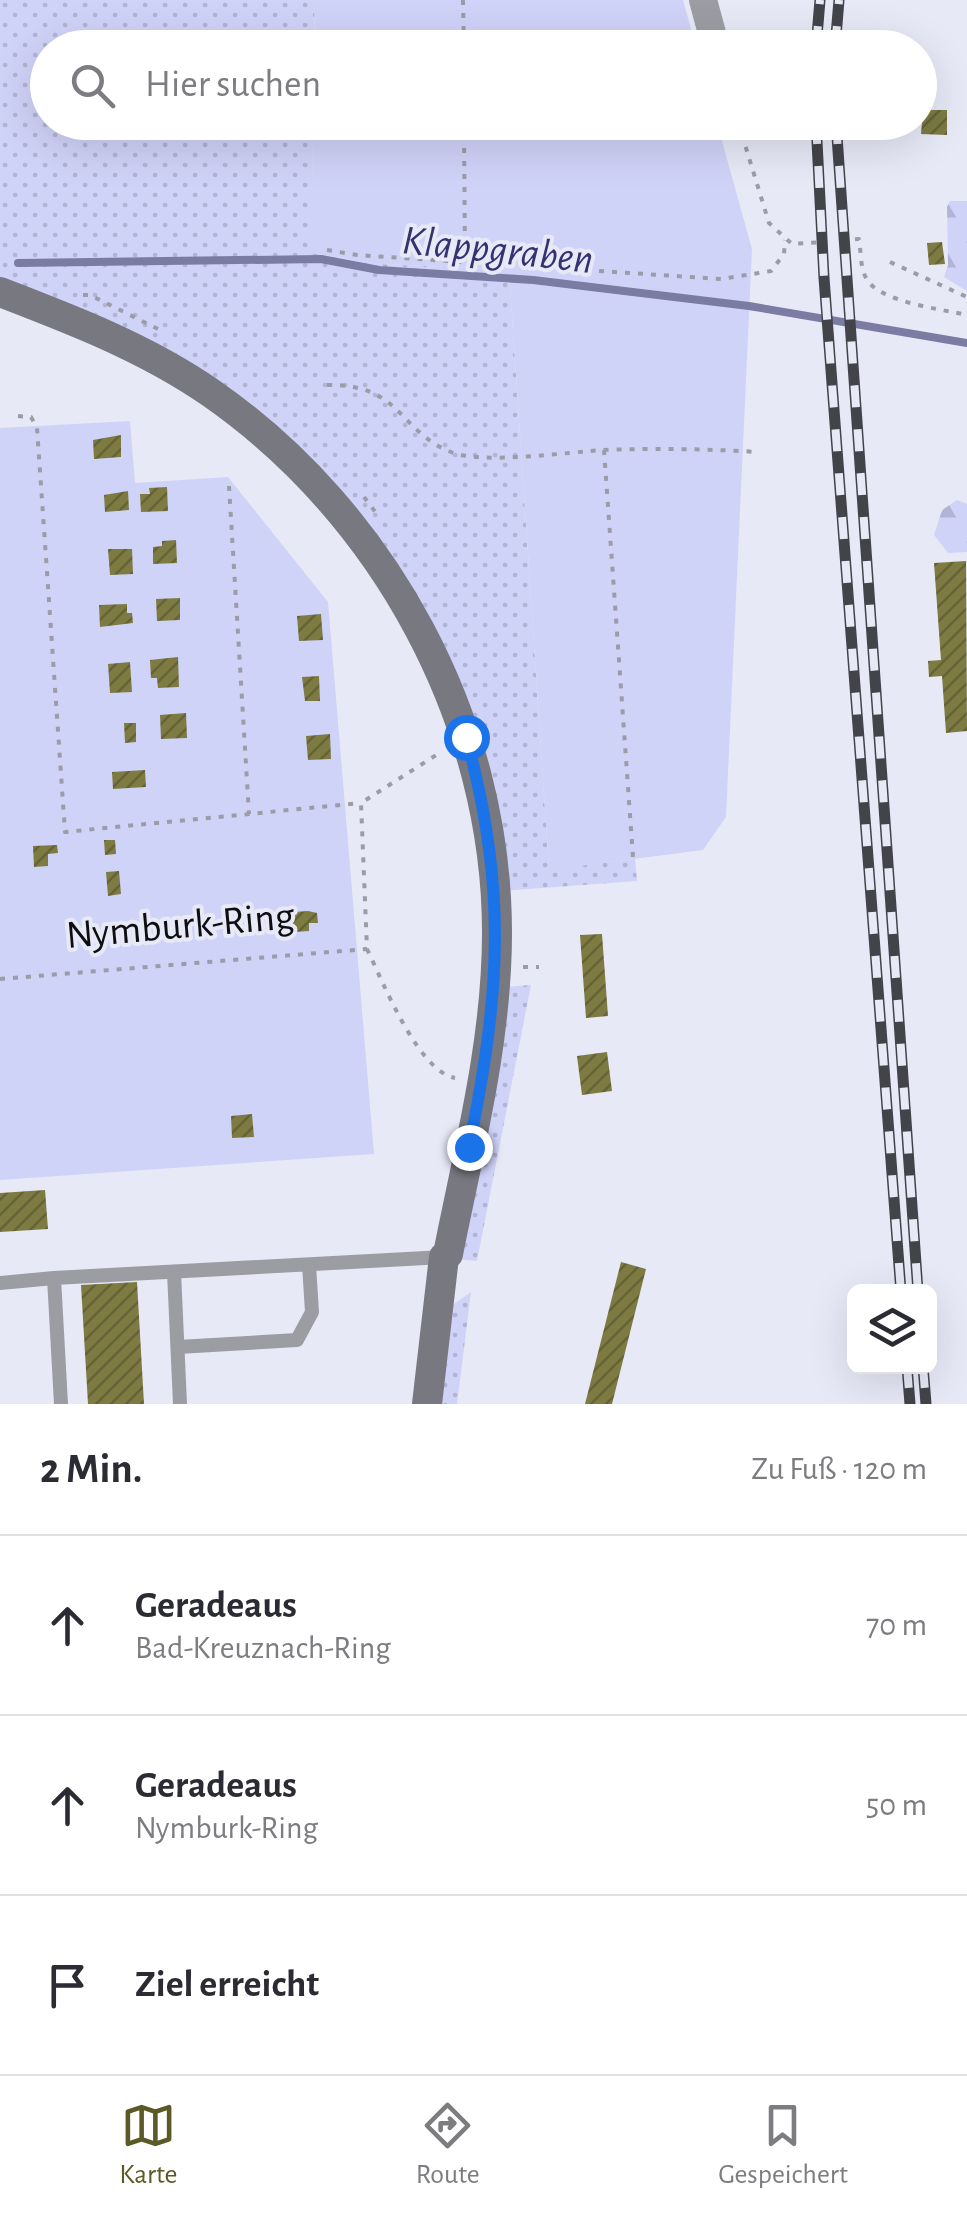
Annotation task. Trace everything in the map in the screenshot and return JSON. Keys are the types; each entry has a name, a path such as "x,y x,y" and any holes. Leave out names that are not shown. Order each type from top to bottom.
{"main road":[{"path":"0,292 132,346 210,392 267,438 339,509 383,566 424,638 466,737 492,856 496,976 482,1082 448,1254 444,1257 427,1404"}],"street":[{"path":"703,0 711,30"}],"lane":[{"path":"0,1282 444,1257"},
{"path":"178,1347 297,1340 312,1312 309,1264"},
{"path":"174,1272 180,1404"},
{"path":"54,1278 61,1404"}],"path":[{"path":"463,0 464,30"},
{"path":"464,140 466,261"},
{"path":"743,140 769,224 792,244 822,242"},
{"path":"842,240 859,239 864,276 874,289 967,315"},
{"path":"328,250 357,256 721,279 771,270 784,254 785,240"},
{"path":"890,262 967,297"},
{"path":"73,294 90,295 166,334"},
{"path":"327,385 355,385 378,395 452,452 487,456 682,448 758,452"},
{"path":"18,416 32,416 38,428 65,832 361,802 466,737"},
{"path":"604,450 633,857"},
{"path":"228,486 249,814"},
{"path":"358,491 379,516"},
{"path":"361,802 367,950 424,1054 443,1076 482,1082"},
{"name":"Nymburk-Ring","path":"0,979 367,950"}],"green space":[{"path":"0,0 315,0 314,30 30,30 30,140 313,140 312,253 380,264 509,270 549,869 635,859 637,881 502,891 426,632 265,429 0,284"},
{"path":"315,0 683,0 691,30 314,30"},
{"path":"313,140 722,140 752,249 726,817 703,850 549,870 509,270 380,264 311,253"},
{"path":"950,201 967,201 967,291 944,277 948,265"},
{"path":"130,421 135,483 228,477 328,602 374,1154 0,1180 0,428"},
{"path":"957,500 967,504 967,552 948,553 934,535 942,510"},
{"path":"531,985 477,1261 455,1259 503,987"},
{"path":"471,1292 457,1404 435,1404 447,1309"}],"building":[{"path":"937,110 947,110 947,135 937,135"},
{"path":"942,242 945,264 929,265 927,243"},
{"path":"121,435 121,457 94,459 93,440"},
{"path":"167,487 168,511 141,512 140,494 150,494 149,488"},
{"path":"128,491 129,510 105,512 104,495"},
{"path":"176,540 177,563 153,564 153,547 162,546 162,541"},
{"path":"108,549 132,549 133,574 110,575"},
{"path":"966,561 967,731 946,733 942,676 929,677 928,661 941,660 934,563"},
{"path":"180,598 180,620 157,621 156,599"},
{"path":"127,604 133,623 100,627 99,605"},
{"path":"321,614 323,640 299,641 297,616"},
{"path":"178,657 179,687 158,688 157,678 151,678 150,660"},
{"path":"130,662 132,692 110,693 108,664"},
{"path":"319,676 320,701 305,701 302,677"},
{"path":"186,713 187,738 161,739 160,715"},
{"path":"124,723 136,723 136,742 125,743"},
{"path":"330,734 331,759 308,760 306,736"},
{"path":"145,770 146,787 113,789 112,772"},
{"path":"104,840 115,840 116,854 105,855"},
{"path":"57,845 58,853 48,854 48,866 34,867 33,846"},
{"path":"119,871 121,894 108,896 106,872"},
{"path":"279,913 317,913 318,923 309,923 309,931 280,933"},
{"path":"602,934 608,1016 586,1018 580,935"},
{"path":"607,1052 612,1091 582,1095 577,1056"},
{"path":"252,1114 254,1137 232,1138 231,1116"},
{"path":"45,1190 48,1229 0,1232 0,1193"},
{"path":"621,1262 646,1269 612,1404 585,1404"},
{"path":"137,1282 144,1404 88,1404 81,1285"}],"waterway":[{"name":"Klappgraben","path":"18,263 321,259 379,270 533,280 749,306 967,343"}],"railway":[{"path":"818,30 820,0"},
{"path":"836,30 839,0"},
{"path":"817,140 900,1284"},
{"path":"837,140 917,1284"},
{"path":"908,1374 910,1404"},
{"path":"924,1374 926,1404"}],"route":[{"path":"466,737 486,816 497,934 492,1013 469,1147"}]}
